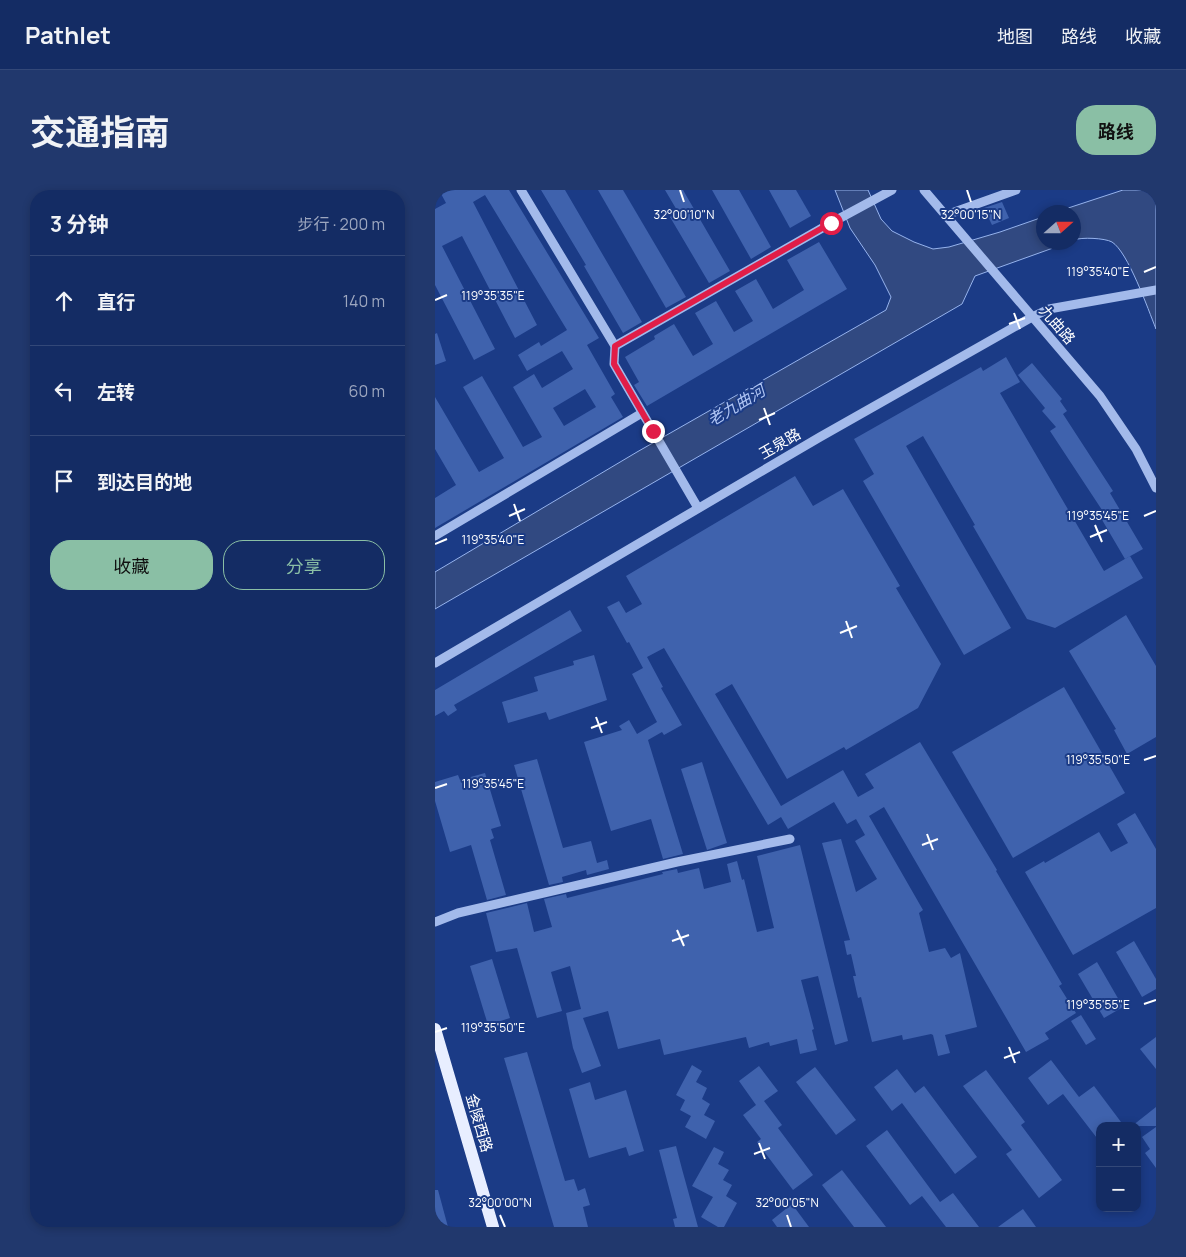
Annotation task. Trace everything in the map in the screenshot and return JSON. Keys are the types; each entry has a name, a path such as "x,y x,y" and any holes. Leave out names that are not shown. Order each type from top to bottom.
{"main road":[{"name":"金陵西路","path":"436,1037 493,1227"}],"street":[{"path":"521,190 615,346 614,364 698,508"},
{"path":"615,346 892,190"},
{"name":"九曲路","path":"924,190 1100,396 1136,449 1156,488"},
{"path":"946,215 1016,190"},
{"name":"玉泉路","path":"435,663 820,437 1032,317 1049,310 1156,290"},
{"path":"435,536 642,413"},
{"path":"435,922 458,913 677,862 790,839"}],"water":[{"name":"老九曲河","path":"835,190 868,190 881,219 892,231 933,249 949,247 1036,219 1036,250 1047,250 975,276 962,304 435,609 435,572 637,452 886,310 891,297 875,265 850,228"},
{"path":"1123,190 1156,190 1156,329 1131,269 1118,248 1112,242 1081,239 1081,205 1077,205"}],"building":[{"path":"439,190 509,190 599,338 587,345 615,394 611,397 623,417 435,528 435,498 456,485 435,449 435,397 479,472 504,458 463,387 482,376 523,447 542,437 513,387 534,374 542,388 573,369 562,351 527,371 518,355 539,342 541,346 567,330 485,195 473,202 537,325 515,338 462,236 442,246 495,349 474,360 435,285 435,209 446,203","holes":["585,389 596,407 564,426 553,408"]},
{"path":"541,190 565,190 642,322 623,333 584,266 586,265"},
{"path":"598,190 623,190 686,297 666,308"},
{"path":"665,190 683,190 730,271 709,283 670,217 678,212"},
{"path":"712,190 739,190 771,247 751,259"},
{"path":"769,190 796,190 811,216 790,228"},
{"path":"1002,202 1009,218 992,225 984,208"},
{"path":"819,242 847,289 647,406 634,385 639,382 625,357 655,339 654,336 674,324 693,356 713,344 695,313 716,301 734,332 753,321 735,291 756,279 773,309 804,290 787,260"},
{"path":"437,333 446,361 435,365 435,334"},
{"path":"1006,357 1020,382 1000,393 1104,571 1130,556 1143,578 1055,628 1027,619 923,436 906,446 1011,628 964,655 863,481 874,474 854,439 981,367 983,371"},
{"path":"1032,363 1062,399 1060,401 1067,411 1063,414 1113,491 1110,493 1143,549 1125,559 1098,513 1102,510 1050,431 1056,427 1042,411 1045,408 1018,375"},
{"path":"795,476 813,506 843,489 900,586 896,588 941,664 918,708 846,750 844,747 787,779 732,684 715,694 781,806 843,770 858,797 874,788 865,774 920,742 997,870 1062,984 1059,986 1076,1013 1045,1033 1049,1039 1026,1052 884,807 869,816 923,910 919,913 929,952 945,948 951,958 960,953 977,1027 945,1035 950,1053 938,1056 933,1035 931,1034 903,1040 902,1035 872,1042 861,997 858,998 851,954 847,955 844,941 850,940 822,843 841,839 856,892 877,879 855,841 865,835 856,819 847,824 834,802 788,829 781,817 768,825 664,648 647,657 663,687 661,688 682,725 664,735 662,732 648,740 683,854 663,859 651,819 611,831 584,742 622,730 619,726 629,720 637,734 657,722 632,674 643,668 607,607 619,601 626,613 642,604 626,576"},
{"path":"570,610 582,631 454,705 457,710 448,716 444,711 435,716 435,690"},
{"path":"1126,615 1156,666 1156,737 1127,754 1114,730 1116,729 1069,651"},
{"path":"594,655 607,700 549,720 546,712 508,723 502,702 538,691 534,677 574,665 573,661"},
{"path":"1064,687 1125,793 1013,858 952,752"},
{"path":"537,759 563,848 591,841 597,863 607,860 609,869 587,875 586,870 562,877 563,882 549,885 514,765"},
{"path":"702,762 727,843 707,850 681,769"},
{"path":"485,773 501,826 491,829 494,838 490,840 506,895 487,900 471,845 450,852 435,801 435,782 458,775 460,780"},
{"path":"1135,813 1156,849 1156,908 1073,955 1025,872 1044,861 1045,863 1099,832 1111,852 1128,843 1117,824"},
{"path":"800,845 848,1041 835,1045 818,976 801,980 814,1029 812,1030 817,1050 800,1054 797,1039 770,1046 769,1042 749,1048 746,1037 664,1055 660,1039 618,1049 608,1011 583,1018 601,1066 582,1073 573,1048 566,1013 581,1009 570,966 551,972 562,1011 537,1018 517,948 496,952 486,913 527,903 534,932 552,927 544,899 566,894 567,898 677,869 678,873 699,868 704,889 731,882 727,864 737,861 742,880 744,879 757,932 774,928 757,856"},
{"path":"1134,941 1156,979 1156,989 1142,997 1116,952"},
{"path":"492,959 510,1018 488,1025 470,966"},
{"path":"1097,962 1123,1007 1104,1018 1078,974"},
{"path":"1081,1015 1096,1039 1086,1045 1071,1021"},
{"path":"1156,1037 1156,1069 1140,1049"},
{"path":"527,1052 565,1181 574,1179 578,1191 585,1188 590,1205 583,1207 588,1227 554,1227 504,1058"},
{"path":"1051,1060 1079,1097 1094,1086 1121,1122 1096,1122 1096,1137 1063,1094 1048,1105 1028,1078"},
{"path":"692,1065 702,1071 696,1082 707,1088 702,1099 710,1104 704,1115 715,1121 706,1139 685,1127 691,1116 680,1110 685,1100 676,1095"},
{"path":"759,1066 778,1091 764,1101 782,1125 778,1128 813,1175 793,1190 757,1142 761,1139 743,1115 756,1105 739,1081"},
{"path":"815,1067 856,1120 836,1135 796,1082"},
{"path":"897,1069 915,1093 924,1086 977,1157 955,1174 902,1103 892,1111 874,1087"},
{"path":"986,1070 1025,1122 1021,1125 1062,1180 1039,1198 1006,1154 1012,1150 963,1086"},
{"path":"590,1082 595,1100 626,1090 644,1151 629,1156 626,1147 589,1158 569,1089"},
{"path":"1156,1107 1156,1126 1141,1126 1141,1122 1137,1122"},
{"path":"1156,1127 1156,1168 1145,1153 1150,1149 1142,1137"},
{"path":"887,1130 940,1202 953,1193 979,1227 946,1227 922,1196 910,1205 866,1146"},
{"path":"676,1146 698,1227 675,1227 673,1219 677,1218 659,1150"},
{"path":"714,1147 724,1152 718,1164 729,1170 723,1180 732,1185 726,1196 737,1203 724,1227 718,1227 701,1217 713,1197 692,1186"},
{"path":"842,1170 886,1227 854,1227 822,1185"},
{"path":"435,1190 438,1190 448,1227 435,1227"},
{"path":"792,1204 809,1227 777,1227 772,1220"},
{"path":"1023,1209 1036,1227 998,1227"}],"route":[{"path":"653,431 614,364 615,346 831,223"}]}
